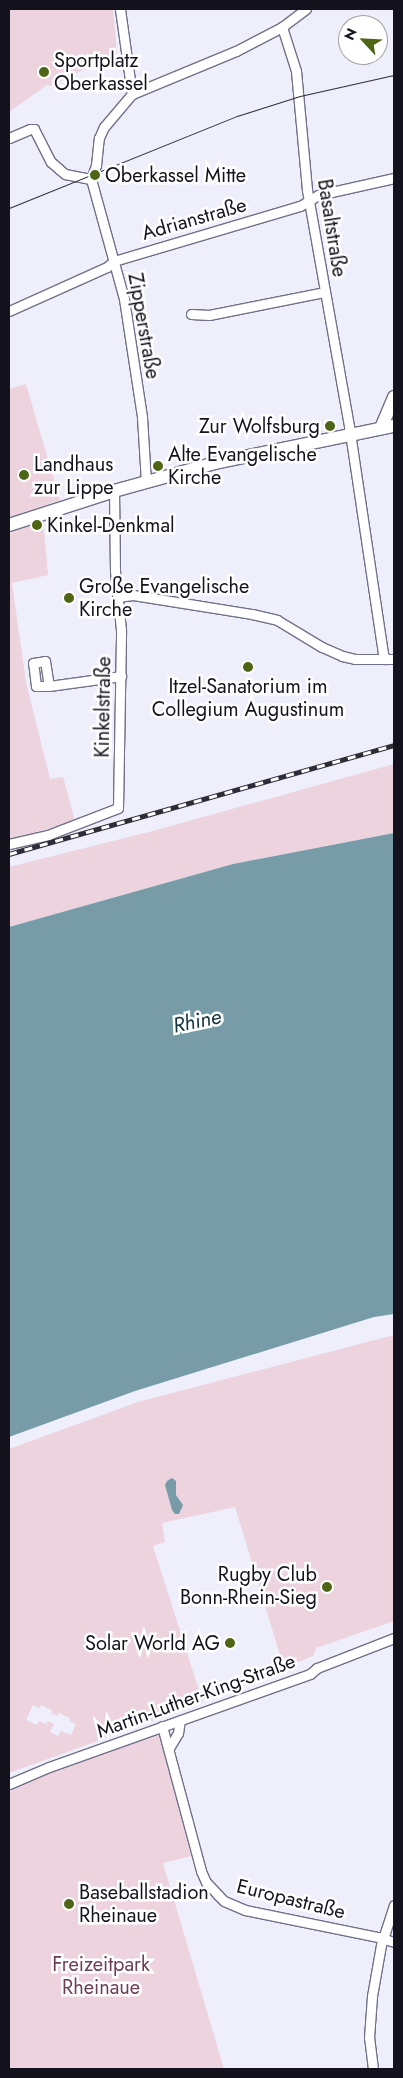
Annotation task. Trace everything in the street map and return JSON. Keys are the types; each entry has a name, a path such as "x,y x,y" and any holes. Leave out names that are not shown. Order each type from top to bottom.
{"main road":[{"path":"9,525 114,491 256,453 388,427 394,397"}],"street":[{"path":"120,9 132,94"},
{"path":"9,138 34,129 51,162 58,170 65,174 91,179 96,164 99,138 104,127 132,94 236,51 282,27 306,9"},
{"name":"Basaltstraße","path":"282,27 296,71 310,200 324,292 350,435 383,654 390,659"},
{"name":"Adrianstraße","path":"9,311 107,267 114,261 300,206 325,193 394,178"},
{"name":"Zipperstraße","path":"91,179 124,299 142,417 146,482"},
{"path":"191,314 209,316 324,292"},
{"name":"Kinkelstraße","path":"9,844 48,835 118,808 121,630 117,597 114,491"},
{"path":"117,597 133,596 252,614 277,620 322,647 342,656 354,659 390,659"},
{"path":"49,686 121,676"},
{"name":"Martin-Luther-King-Straße","path":"9,1784 162,1726 310,1674 316,1668 394,1638"},
{"path":"168,1748 178,1733 180,1720"},
{"name":"Europastraße","path":"162,1726 202,1871 206,1882 224,1901 245,1910 394,1942"},
{"path":"372,2069 369,2051 370,2018 381,1945 394,1905"}],"green space":[{"name":"Sportplatz Oberkassel","path":"9,9 113,9 117,53 51,86 47,85 9,112"},
{"path":"26,384 60,500 9,518 9,389"},
{"path":"43,520 48,575 12,583 26,682 50,779 63,777 75,821 9,840 9,531"},
{"path":"394,764 394,833 233,864 9,927 9,867 153,831"},
{"path":"394,1335 394,1621 316,1648 313,1656 284,1668 235,1507 162,1523 165,1542 153,1546 203,1703 9,1773 9,1449 138,1402","holes":["33,1705 40,1708 41,1705 52,1710 51,1713 57,1716 59,1713 70,1718 69,1721 76,1724 71,1735 61,1731 58,1736 50,1732 54,1724 48,1721 46,1724 39,1721 37,1725 26,1720"]},
{"name":"Freizeitpark Rheinaue","path":"159,1732 191,1856 163,1863 224,2069 9,2069 9,1785"}],"water":[{"name":"Rhine","path":"394,833 394,1314 374,1317 135,1391 9,1437 9,927 233,864"},
{"path":"172,1478 176,1481 176,1495 183,1505 179,1514 175,1514 172,1510 165,1485"}],"tram line":[{"path":"9,208 237,116 300,96 394,75"}],"railway":[{"path":"9,854 394,745"}],"place":[{"name":"Sportplatz Oberkassel","path":"44,72"},
{"name":"Oberkassel Mitte","path":"95,175"},
{"name":"Zur Wolfsburg","path":"330,426"},
{"name":"Alte Evangelische Kirche","path":"158,466"},
{"name":"Landhaus zur Lippe","path":"24,475"},
{"name":"Kinkel-Denkmal","path":"37,525"},
{"name":"Große Evangelische Kirche","path":"69,598"},
{"name":"Itzel-Sanatorium im Collegium Augustinum","path":"248,667"},
{"name":"Rugby Club Bonn-Rhein-Sieg","path":"327,1587"},
{"name":"Solar World AG","path":"230,1643"},
{"name":"Baseballstadion Rheinaue","path":"69,1904"}]}
